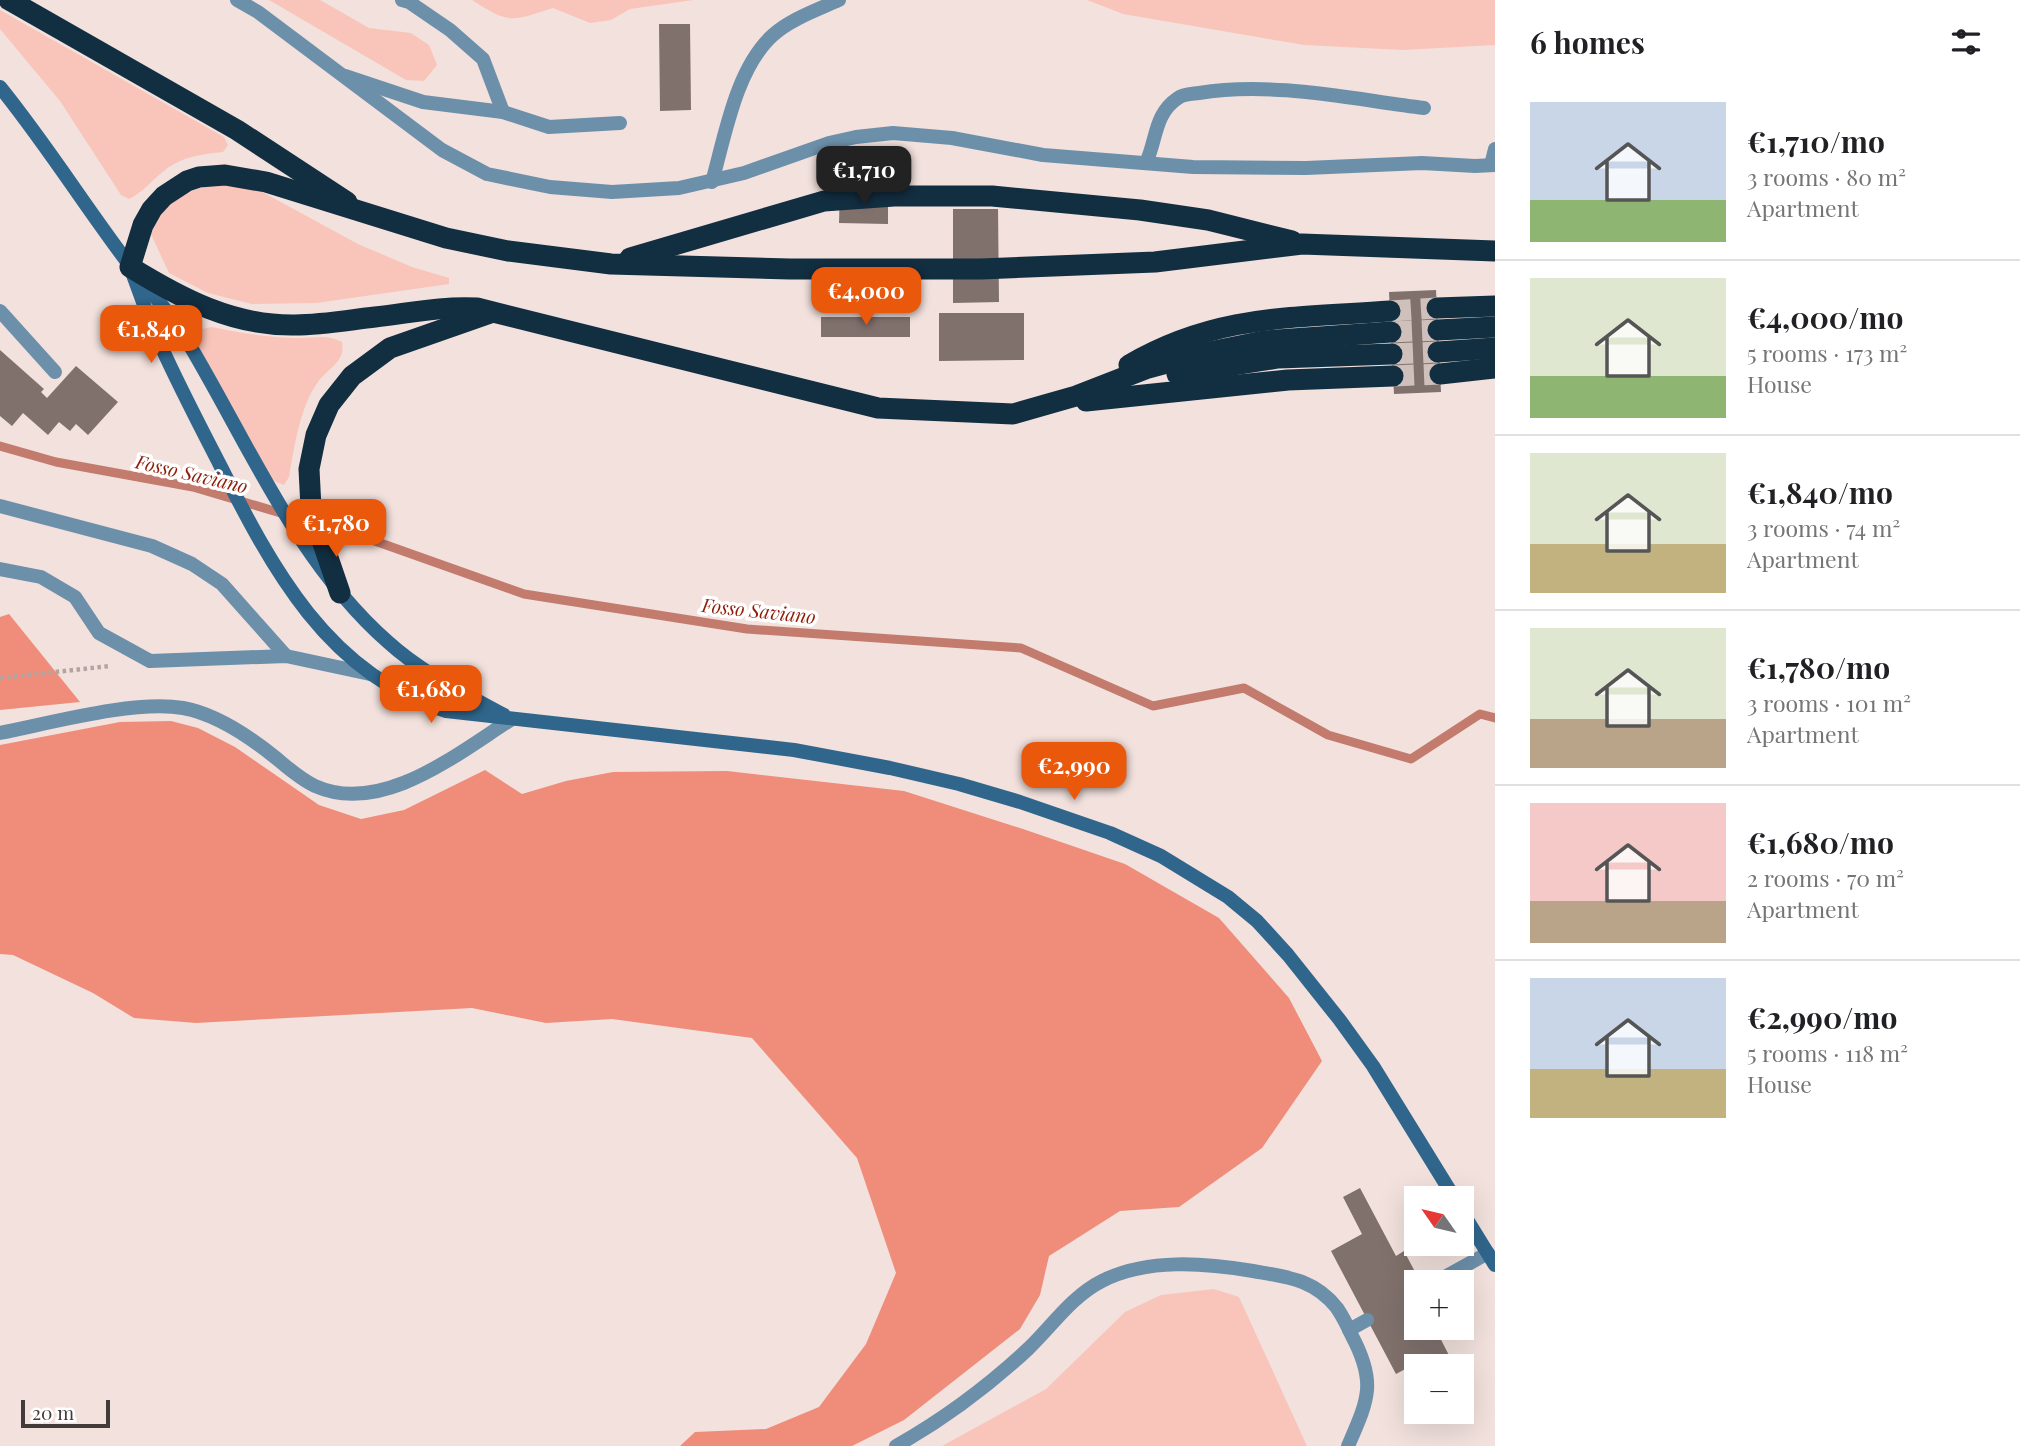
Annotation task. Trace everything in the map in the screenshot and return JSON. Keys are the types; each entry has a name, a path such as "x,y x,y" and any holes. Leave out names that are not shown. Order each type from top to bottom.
{"highway":[{"path":"9,0 237,130 363,214"},
{"path":"1302,244 1224,256 1155,262 994,269 803,269 611,264 480,245 418,231 252,178 225,175 199,177 176,187 152,209 139,235 130,267 201,306 239,319 266,324 322,324 438,307 477,308 878,408 1013,414 1076,396 1244,361 1392,354"},
{"path":"611,264 824,201 876,196 992,196 1140,210 1208,220 1302,244 1495,251"},
{"path":"1414,250 1495,240"},
{"path":"1437,308 1495,306"},
{"path":"340,593 311,508 310,469 316,435 329,405 352,376 390,348 496,311"},
{"path":"1076,396 1154,351 1216,327 1279,318 1390,321"},
{"path":"1438,330 1495,327"},
{"path":"1495,348 1439,363 1495,368"},
{"path":"1042,406 1288,380 1393,376"}],"main road":[{"path":"0,87 34,130 130,267 182,332 267,486 340,593 389,643 424,670 512,719"},
{"path":"130,267 160,345 272,564 327,635 370,674 393,689 432,707 461,713 794,750 890,768 1020,802 1110,833 1161,856 1228,897 1257,921 1288,956 1373,1066 1447,1186"},
{"path":"1474,1231 1491,1259"}],"street":[{"path":"237,0 258,12 442,150 487,174 550,187 612,192 679,188 712,182 829,143 892,133 953,138 1043,155 1193,167 1306,168 1422,163 1493,165 1495,149"},
{"path":"402,0 450,30 484,59 503,112"},
{"path":"712,182 738,93 757,53 786,25 839,0"},
{"path":"343,75 423,102 503,112 549,127 620,123"},
{"path":"1146,163 1153,147 1160,115 1180,96 1230,88 1306,93 1424,108"},
{"path":"0,311 55,372"},
{"path":"0,506 152,546 192,564 222,584 286,656"},
{"path":"0,569 41,577 75,597 99,633 149,661 286,656 370,674"},
{"path":"0,733 123,710 184,708 212,718 245,736 305,781 342,793 356,794 382,790 408,781 453,757 512,719"},
{"path":"1465,1270 1491,1259"},
{"path":"896,1446 938,1421 992,1381 1087,1290 1129,1271 1180,1265 1285,1276 1319,1289 1340,1313 1366,1368 1369,1383 1360,1417 1348,1446"},
{"path":"1349,1330 1367,1320"}],"path":[{"path":"0,678 149,661"}],"shaded area":[{"path":"269,0 320,0 369,28 411,33 429,45 437,65 424,81 406,80"},
{"path":"472,0 693,0 630,9 611,20 590,23 553,8 519,18 504,17"},
{"path":"1087,0 1495,0 1495,45 1402,50 1304,45 1123,14"},
{"path":"0,10 224,137 228,145 223,152 177,162 129,199 121,195 60,101 0,29"},
{"path":"220,184 253,187 358,244 412,267 449,278 449,284 316,303 252,304 208,293 169,273 149,230 163,211 178,198 197,189"},
{"path":"212,327 273,337 325,337 342,342 343,349 339,360 318,382 307,403 289,477 284,485 271,478 199,347 197,335 202,329"},
{"path":"9,614 80,702 0,710 0,617"},
{"path":"171,721 198,728 235,747 319,805 361,819 404,810 485,770 522,794 566,781 613,772 727,771 904,791 1125,864 1219,918 1289,998 1322,1061 1262,1148 1179,1207 1120,1211 1049,1256 1040,1295 1020,1329 904,1420 852,1446 680,1446 695,1432 766,1429 819,1407 866,1344 896,1273 857,1158 752,1038 612,1019 546,1023 472,1008 196,1023 134,1018 93,993 13,955 0,954 0,745 120,722"},
{"path":"1214,1289 1239,1297 1307,1446 942,1446 1046,1389 1125,1312 1161,1295"}],"building":[{"path":"659,24 690,24 691,110 660,111"},
{"path":"840,187 888,188 888,224 839,223"},
{"path":"953,209 998,209 999,302 953,303"},
{"path":"1436,290 1441,392 1394,394 1389,292"},
{"path":"939,313 1024,313 1024,360 939,361"},
{"path":"821,317 910,317 910,337 821,337"},
{"path":"0,350 44,389 41,392 47,398 76,366 118,402 88,435 76,424 70,431 59,422 48,435 23,413 12,426 0,416"},
{"path":"1360,1188 1396,1256 1404,1251 1404,1256 1407,1256 1414,1270 1404,1270 1404,1340 1441,1340 1448,1354 1404,1354 1404,1370 1396,1374 1331,1251 1362,1234 1343,1197"}],"waterway":[{"name":"Fosso Saviano","path":"0,446 56,462 193,487 372,540 524,594 747,629 1021,648 1153,706 1244,688 1328,735 1411,759 1480,714 1495,718"}],"tunnel":[{"path":"1390,311 1437,308"},
{"path":"1391,332 1438,330"},
{"path":"1392,354 1438,352"},
{"path":"1393,376 1440,374"}]}
